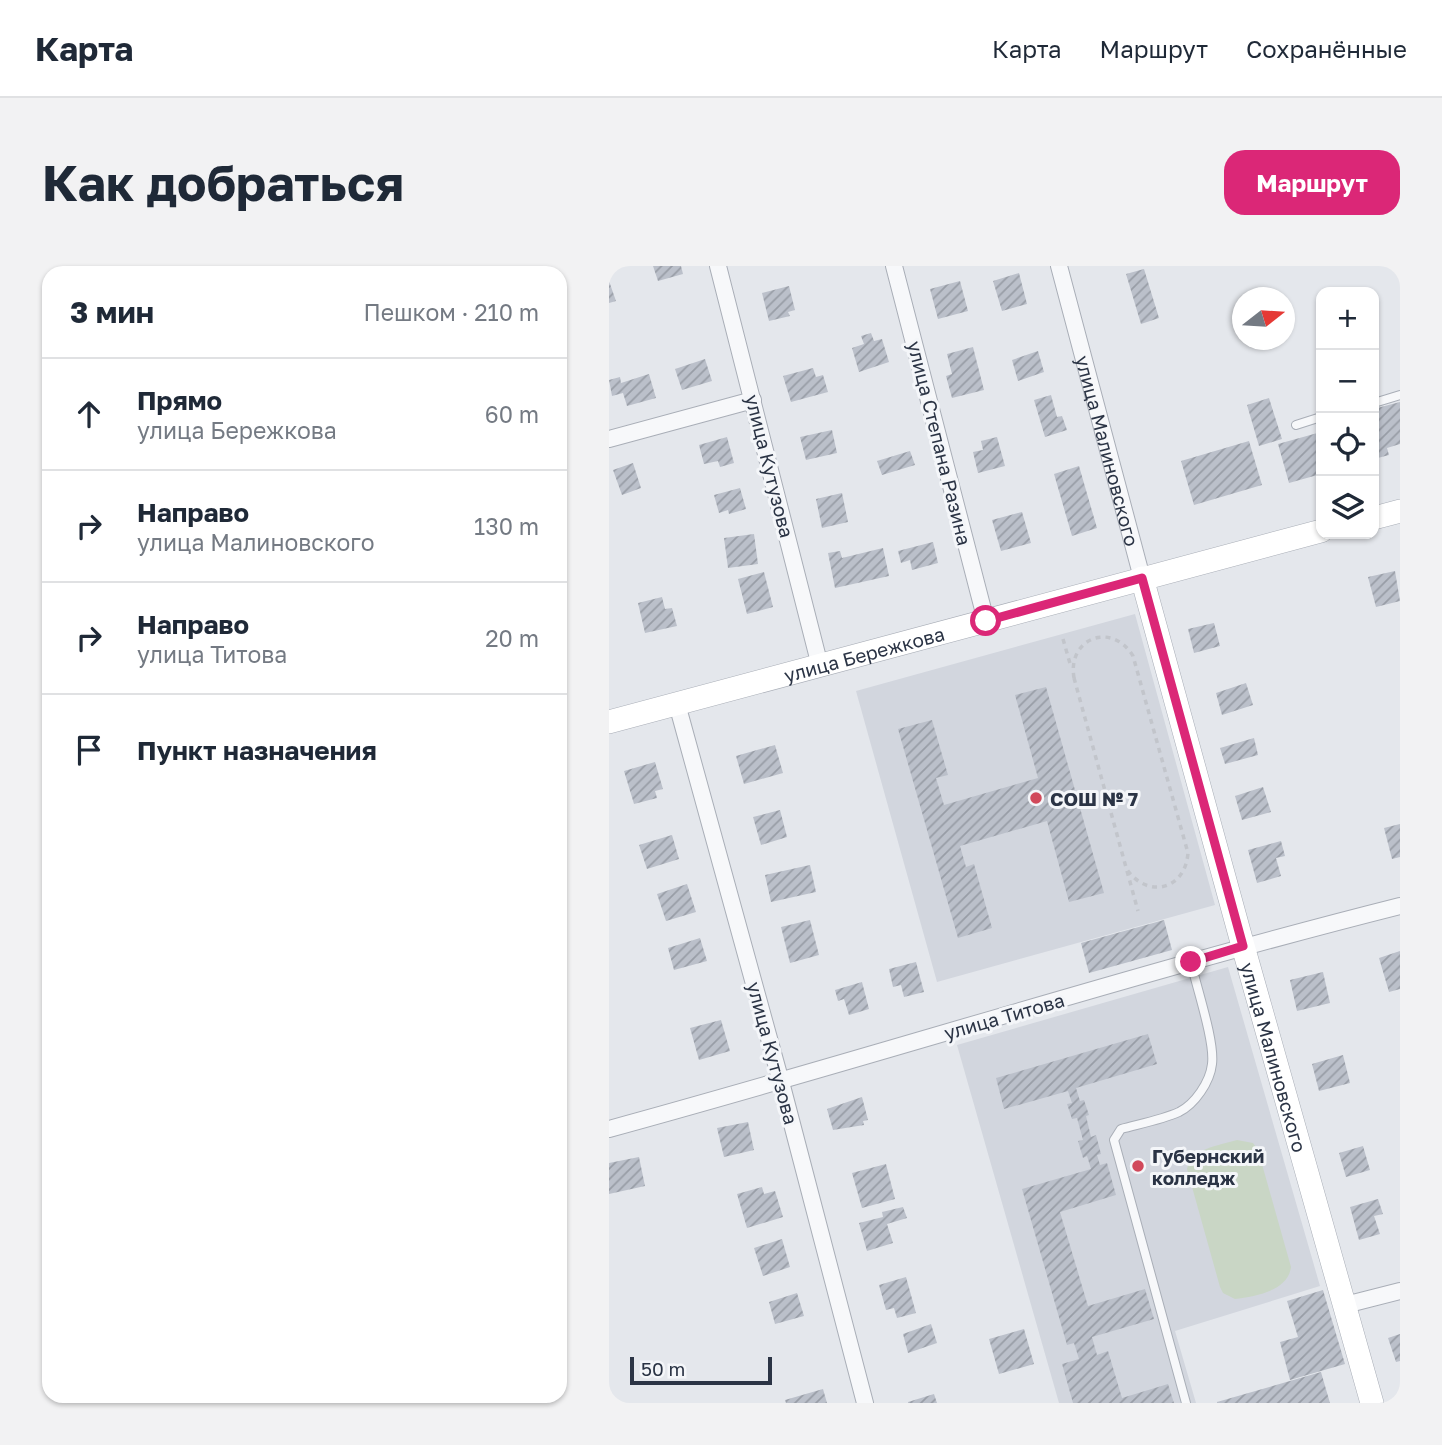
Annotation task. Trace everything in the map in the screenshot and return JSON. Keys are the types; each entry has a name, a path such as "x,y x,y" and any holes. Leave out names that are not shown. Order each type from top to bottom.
{"street":[{"name":"улица Кутузова","path":"718,266 820,666"},
{"name":"улица Степана Разина","path":"894,266 986,621"},
{"name":"улица Малиновского","path":"1059,266 1243,946 1372,1403"},
{"path":"609,439 753,400"},
{"path":"1379,517 1400,511"},
{"name":"улица Бережкова","path":"609,722 1316,532"},
{"name":"улица Кутузова","path":"677,704 782,1082 865,1403"},
{"name":"улица Титова","path":"609,1129 782,1082 1243,946 1400,906"},
{"path":"1345,1305 1400,1291"}],"lane":[{"path":"1379,401 1400,395"},
{"path":"1296,425 1316,419"},
{"path":"1187,1403 1114,1140 1121,1129 1179,1112 1195,1100 1204,1084 1212,1065 1211,1046 1191,962"}],"path":[{"path":"1074,678 1072,668 1075,657 1089,640 1110,637 1121,641 1133,656 1188,853 1183,872 1177,880 1159,887 1139,883 1126,868"},
{"path":"1063,639 1138,911"}],"shaded area":[{"name":"СОШ № 7","path":"1135,614 1215,905 937,982 856,691"},
{"name":"Губернский колледж","path":"1228,967 1320,1286 1175,1331 1196,1403 1059,1403 957,1045"}],"green space":[{"path":"1237,1140 1253,1143 1258,1150 1291,1267 1284,1282 1270,1291 1235,1299 1223,1293 1220,1287 1187,1169 1194,1156 1200,1152"}],"building":[{"path":"653,266 681,266 683,274 658,281"},
{"path":"1144,269 1159,318 1141,324 1126,274"},
{"path":"1019,273 1027,304 1002,311 993,281"},
{"path":"609,281 616,301 609,303"},
{"path":"960,281 968,311 938,319 930,289"},
{"path":"789,286 795,310 788,312 790,316 769,321 762,293"},
{"path":"871,333 874,341 882,339 889,362 859,372 852,348 864,344 861,336"},
{"path":"973,347 984,390 952,398 946,376 952,374 947,354"},
{"path":"1038,351 1044,372 1018,381 1012,360"},
{"path":"705,359 712,381 682,390 675,369"},
{"path":"813,368 816,377 823,375 828,392 791,402 783,376"},
{"path":"649,374 656,398 627,406 623,393 612,396 609,380 620,377 621,383"},
{"path":"1051,395 1057,417 1062,416 1067,430 1045,437 1034,400"},
{"path":"1269,398 1282,439 1259,446 1247,405"},
{"path":"1400,402 1400,444 1387,448 1389,455 1379,458 1379,413 1379,407"},
{"path":"832,430 837,453 806,460 800,437"},
{"path":"1316,433 1316,475 1289,483 1278,444"},
{"path":"727,437 734,463 720,467 718,461 704,464 699,445"},
{"path":"997,437 1005,466 978,473 973,452 983,450 981,441"},
{"path":"1249,441 1262,485 1194,505 1181,461"},
{"path":"910,451 915,465 882,475 877,461"},
{"path":"633,463 641,488 622,495 613,470"},
{"path":"1079,466 1097,528 1072,536 1054,474"},
{"path":"740,488 746,509 729,514 728,510 719,513 714,495"},
{"path":"842,493 848,522 822,528 816,499"},
{"path":"1022,512 1031,543 1001,551 992,520"},
{"path":"754,534 758,564 728,568 724,538"},
{"path":"933,542 938,563 912,570 910,560 901,563 898,551"},
{"path":"883,548 889,576 835,588 828,553 840,551 842,558"},
{"path":"1395,571 1400,601 1376,607 1368,577"},
{"path":"764,572 773,607 747,614 738,579"},
{"path":"662,597 665,609 672,608 677,626 645,633 638,603"},
{"path":"1214,623 1220,646 1194,653 1188,629"},
{"path":"1246,683 1253,705 1222,715 1216,693"},
{"path":"1046,687 1104,893 1069,902 1047,821 960,846 966,867 974,864 992,928 958,938 898,729 932,720 948,775 936,778 944,805 1038,778 1015,695"},
{"path":"1254,738 1258,755 1225,764 1220,748"},
{"path":"775,745 783,773 744,784 736,756"},
{"path":"655,762 663,789 655,791 657,798 634,804 624,771"},
{"path":"1263,787 1271,812 1242,820 1235,796"},
{"path":"780,810 787,837 761,845 753,817"},
{"path":"1400,824 1400,857 1392,859 1384,828"},
{"path":"672,835 679,859 647,869 639,845"},
{"path":"1281,841 1285,856 1276,858 1281,876 1257,883 1248,850"},
{"path":"810,865 816,892 771,902 765,875"},
{"path":"687,884 696,912 666,921 657,894"},
{"path":"810,920 819,955 790,963 781,927"},
{"path":"1164,920 1172,950 1089,973 1081,943"},
{"path":"700,938 707,961 674,970 668,948"},
{"path":"1400,951 1400,989 1389,992 1379,958"},
{"path":"916,962 924,992 904,997 901,985 893,987 889,969"},
{"path":"1323,972 1330,1003 1297,1011 1290,980"},
{"path":"862,982 869,1009 849,1015 844,999 838,1001 835,990"},
{"path":"721,1020 730,1051 699,1060 690,1028"},
{"path":"1148,1034 1157,1064 1076,1088 1089,1115 1086,1116 1091,1137 1096,1135 1101,1154 1097,1155 1100,1165 1107,1163 1116,1195 1060,1212 1088,1306 1145,1289 1154,1319 1092,1337 1097,1355 1108,1351 1122,1398 1168,1384 1174,1403 1073,1403 1062,1364 1079,1359 1074,1343 1067,1345 1022,1189 1091,1169 1087,1156 1083,1158 1078,1141 1083,1140 1077,1118 1072,1119 1067,1104 1072,1103 1068,1091 1004,1109 996,1078"},
{"path":"1343,1055 1350,1083 1319,1091 1312,1064"},
{"path":"862,1097 868,1120 863,1121 864,1125 833,1130 827,1109"},
{"path":"748,1122 754,1150 724,1157 717,1128"},
{"path":"1363,1146 1370,1170 1346,1177 1339,1153"},
{"path":"639,1157 645,1186 609,1194 609,1163"},
{"path":"886,1164 895,1199 862,1208 852,1173"},
{"path":"762,1187 764,1194 775,1191 783,1217 747,1228 737,1194"},
{"path":"1378,1199 1383,1214 1374,1216 1380,1234 1359,1240 1350,1207"},
{"path":"903,1207 907,1218 887,1224 893,1243 867,1251 859,1223 883,1217 882,1212"},
{"path":"782,1239 790,1267 763,1276 754,1248"},
{"path":"906,1277 916,1313 897,1318 894,1308 886,1310 879,1285"},
{"path":"1323,1290 1345,1364 1290,1380 1280,1342 1298,1337 1287,1301"},
{"path":"797,1293 804,1316 775,1324 769,1302"},
{"path":"931,1324 937,1343 908,1353 903,1334"},
{"path":"1024,1329 1034,1364 999,1374 989,1339"},
{"path":"1400,1334 1400,1361 1396,1362 1388,1338"},
{"path":"1321,1372 1330,1403 1217,1403 1217,1402"},
{"path":"823,1389 827,1403 786,1403 785,1400"},
{"path":"934,1394 937,1403 908,1403 908,1402"}],"place":[{"name":"СОШ № 7","path":"1036,798"},
{"name":"Губернский колледж","path":"1138,1166"}],"route":[{"path":"986,621 1142,578 1243,946 1191,962"}]}
